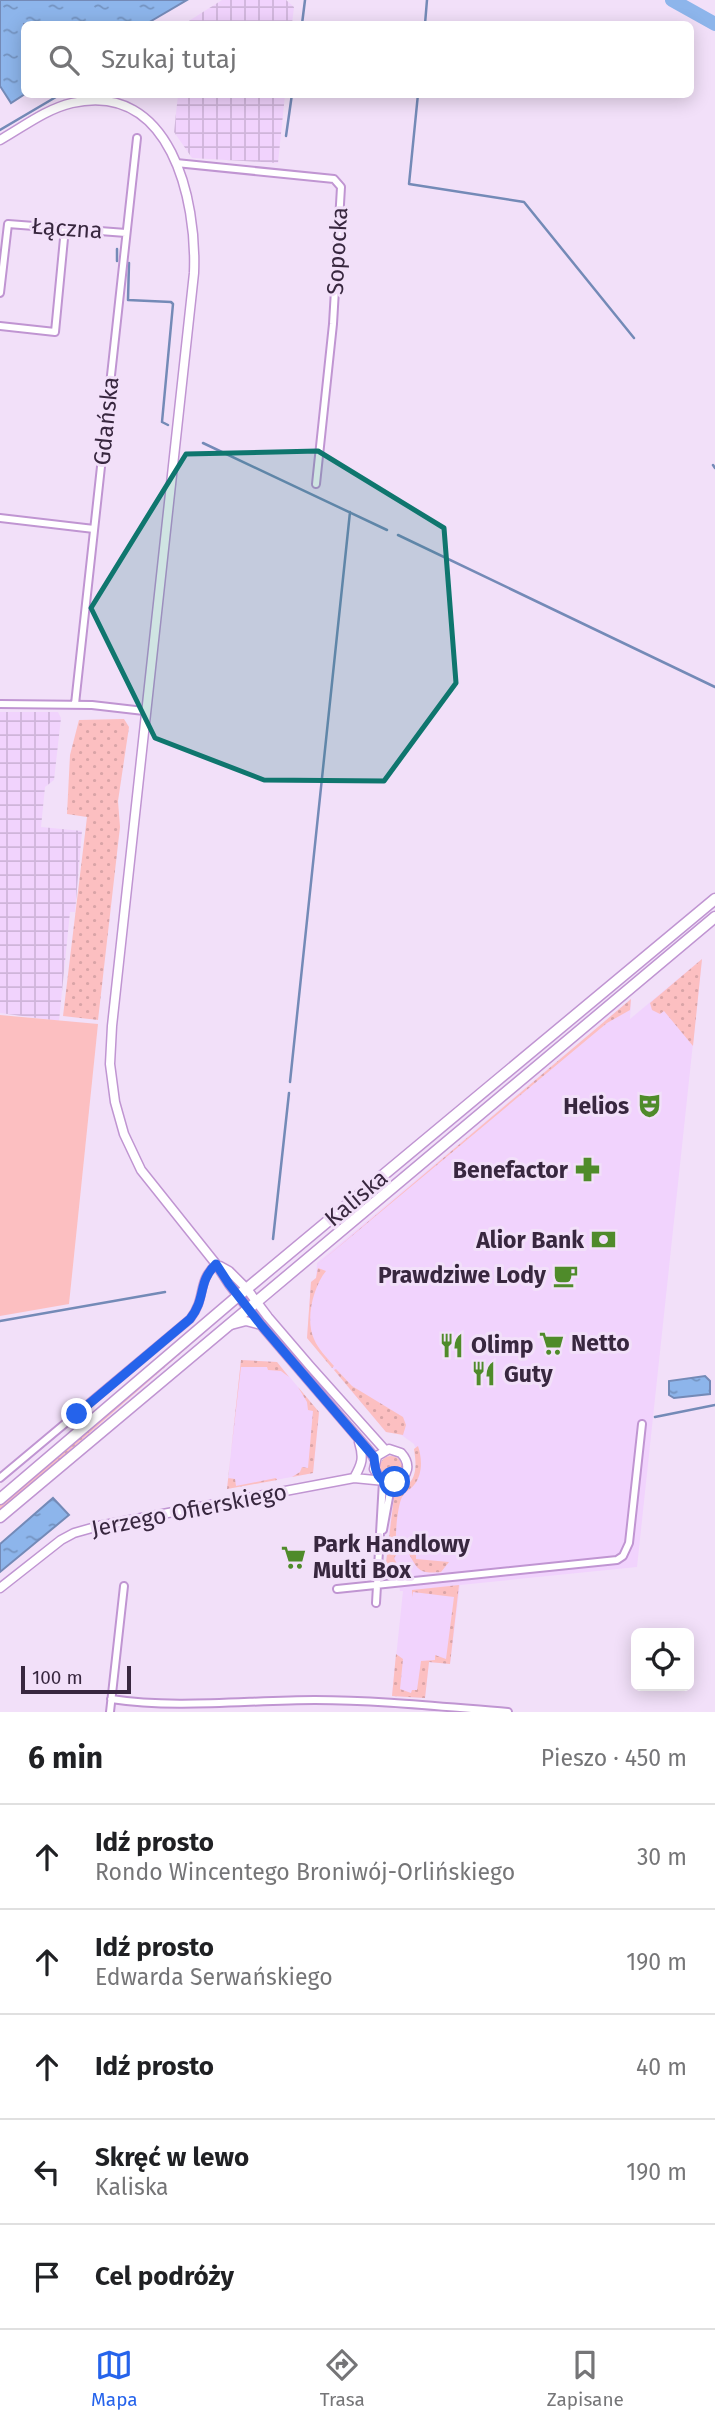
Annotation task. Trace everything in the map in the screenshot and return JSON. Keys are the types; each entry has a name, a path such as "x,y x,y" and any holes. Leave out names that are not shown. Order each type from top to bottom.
{"main road":[{"name":"Kaliska","path":"0,1499 715,899"},
{"name":"Kaliska","path":"0,1517 715,917"}],"street":[{"path":"0,140 46,113 75,102 113,103 127,108 148,121 167,143 176,163 191,215 194,273 144,711 112,1026 111,1079 124,1134 141,1170 239,1296 252,1304 373,1439 385,1450 398,1451 407,1462 404,1476 395,1482 390,1492 382,1535 376,1603"},
{"name":"Gdańska","path":"75,704 137,138"},
{"name":"Sopocka","path":"176,163 334,179 341,187 333,324 316,484"},
{"name":"Łączna","path":"0,293 8,224 126,233"},
{"path":"0,326 55,332 65,228"},
{"path":"0,518 94,529"},
{"path":"0,704 75,704 144,711"},
{"path":"216,1264 229,1271 247,1289 261,1325 358,1439 374,1462 376,1474 382,1481 382,1535"},
{"path":"0,1478 190,1319 200,1304 205,1277 216,1264"},
{"path":"224,1328 246,1321 261,1325"},
{"path":"337,1589 617,1560 623,1556 629,1543 642,1424"},
{"path":"354,1478 363,1463 358,1439"},
{"path":"354,1478 385,1450"},
{"path":"354,1478 395,1482"},
{"name":"Jerzego Ofierskiego","path":"0,1588 51,1547 74,1533 354,1478"},
{"path":"110,1712 124,1586"},
{"path":"111,1699 156,1704 315,1700 508,1712"}],"highlighted area":[{"path":"318,451 444,528 456,683 384,781 264,780 155,738 91,608 186,454"}],"shaded area":[{"path":"222,0 286,0 294,7 292,21 189,21"},
{"path":"178,98 285,98 278,163 192,158 174,132"},
{"path":"0,712 58,712 61,718 54,780 45,787 41,827 82,831 75,912 70,912 59,1021 0,1013"},
{"path":"124,719 129,727 118,801 120,827 98,1020 63,1016 87,817 67,814 70,755 79,720"},
{"path":"702,959 637,1567 460,1585 450,1664 429,1662 425,1698 392,1696 403,1591 400,1591 398,1576 391,1577 385,1570 388,1541 393,1495 408,1489 415,1480 418,1454 414,1444 400,1434 386,1432 307,1338 311,1282 316,1278 317,1263 631,999 630,1019"},
{"path":"702,959 693,1046 664,1011 660,1014 652,1010 650,1003"},
{"path":"631,999 630,1010 607,1023 317,1265"},
{"path":"0,1015 98,1024 69,1304 0,1316"},
{"path":"318,1268 326,1271 317,1286 312,1304 311,1331 318,1346 334,1366 332,1368 307,1338 311,1282 316,1278"},
{"path":"235,1306 0,1511 0,1505"},
{"path":"241,1360 277,1362 319,1412 313,1473 227,1489"},
{"path":"241,1360 277,1362 289,1377 281,1371 268,1370 267,1367 241,1367 231,1455"},
{"path":"334,1370 352,1386 403,1417 406,1425 403,1435 386,1432"},
{"path":"298,1387 319,1412 313,1473 292,1477 300,1472 302,1467 308,1468 313,1411 308,1410 307,1402"},
{"path":"418,1446 421,1461 419,1476 402,1497 397,1517 397,1554 394,1558 398,1566 401,1564 401,1572 398,1576 391,1577 385,1570 394,1497 413,1478 416,1464 414,1449"},
{"path":"391,1456 399,1459 402,1467 399,1475 391,1478 383,1475 380,1467 383,1459"},
{"path":"228,1478 235,1479 236,1486 276,1478 277,1480 227,1489"},
{"path":"409,1554 416,1554 416,1559 449,1562 441,1572 428,1572 417,1567"},
{"path":"459,1585 450,1664 429,1662 425,1698 392,1696 396,1654 403,1659 400,1689 411,1693 412,1690 417,1690 421,1661 435,1660 435,1655 446,1659 454,1597 413,1592 412,1597 412,1590"}],"water":[{"path":"0,0 187,0 151,21 21,21 21,97 11,103 0,86"},
{"path":"705,1376 710,1381 710,1394 674,1398 669,1395 669,1381"},
{"path":"53,1498 69,1515 0,1572 0,1544"}],"waterway":[{"path":"302,21 305,0"},
{"path":"425,21 427,0"},
{"path":"672,0 715,24"},
{"path":"0,130 54,98"},
{"path":"286,136 291,98"},
{"path":"418,98 409,184 524,202 634,338"},
{"path":"117,249 117,261"},
{"path":"129,263 128,300 173,304 162,422 168,425"},
{"path":"203,443 387,530"},
{"path":"290,1082 350,512"},
{"path":"398,535 715,687"},
{"path":"273,1239 289,1093"},
{"path":"0,1321 165,1292"},
{"path":"655,1417 715,1405"}],"place":[{"name":"Helios","path":"649,1106"},
{"name":"Benefactor","path":"588,1170"},
{"name":"Alior Bank","path":"604,1240"},
{"name":"Prawdziwe Lody","path":"566,1275"},
{"name":"Netto","path":"551,1343"},
{"name":"Olimp","path":"451,1345"},
{"name":"Guty","path":"484,1374"},
{"name":"Park Handlowy Multi Box","path":"293,1557"}],"route":[{"path":"77,1414 190,1319 200,1304 206,1273 216,1264 261,1325 374,1457 374,1469 378,1477 387,1483 395,1482"}]}
